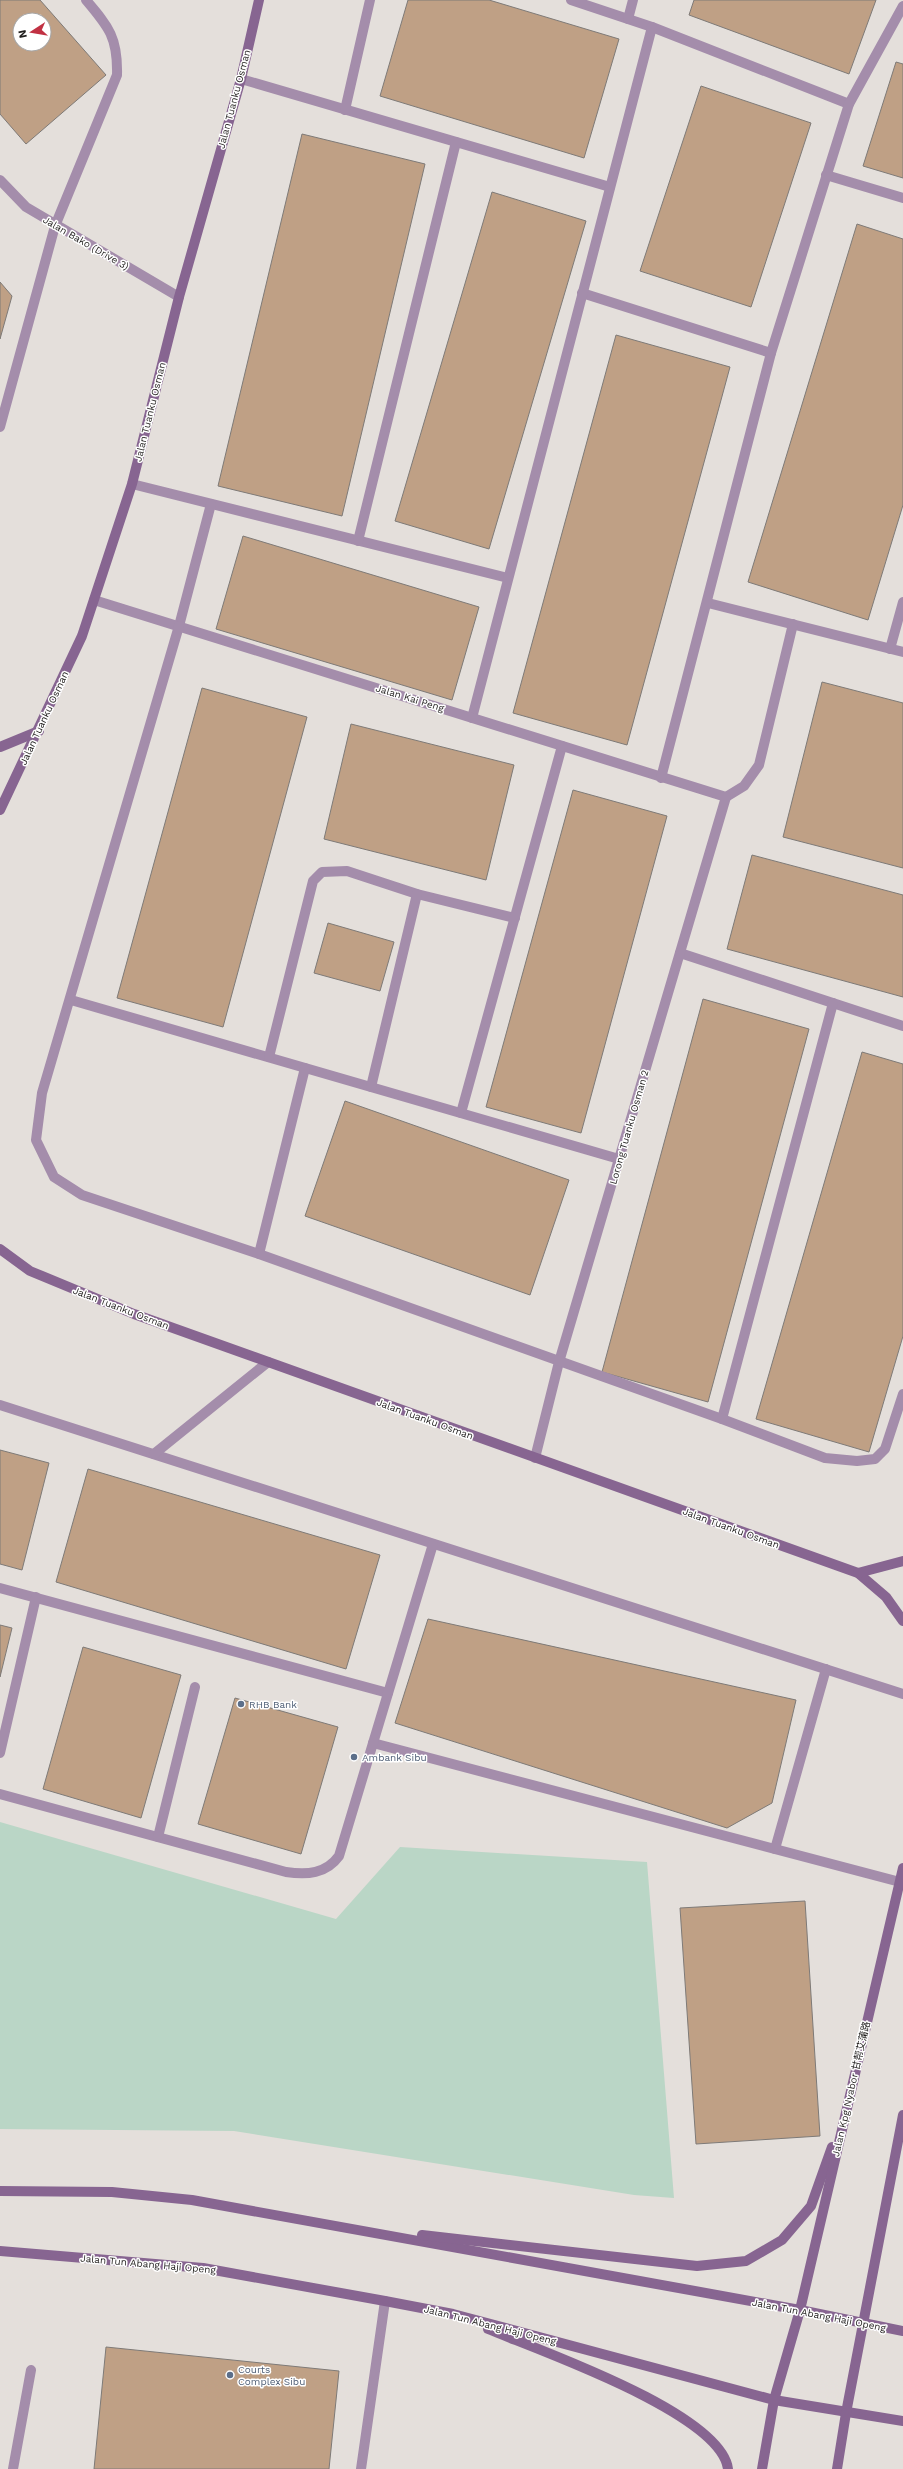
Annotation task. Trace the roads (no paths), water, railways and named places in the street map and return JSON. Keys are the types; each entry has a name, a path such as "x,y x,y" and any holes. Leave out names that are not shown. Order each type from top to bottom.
{"street":[{"path":"0,427 55,226 117,75 117,56 108,26 86,0"},
{"name":"Jalan Tuanku Osman","path":"0,808 39,731 82,636 132,484 179,297 241,79 259,0"},
{"path":"345,110 370,0"},
{"path":"571,0 652,26 848,104"},
{"path":"628,19 633,0"},
{"path":"662,778 771,353 848,104 903,6"},
{"path":"472,718 652,26"},
{"path":"241,79 610,187"},
{"path":"358,541 456,142"},
{"path":"826,176 903,198"},
{"name":"Jalan Bako (Drive 3)","path":"0,180 26,207 55,226 179,297"},
{"path":"582,293 771,353"},
{"path":"132,484 508,578"},
{"path":"211,504 179,626 71,1000 42,1093 36,1140 54,1177 82,1195 259,1254 722,1419 826,1458 857,1461 875,1459 885,1449 903,1394"},
{"name":"Jalan Kai Peng","path":"94,600 726,797"},
{"path":"890,649 903,602"},
{"path":"708,603 903,652"},
{"path":"726,797 744,786 759,765 793,624"},
{"path":"0,747 39,731"},
{"path":"460,1113 562,746"},
{"name":"Lorong Tuanku Osman 2","path":"535,1458 559,1362 726,797"},
{"path":"269,1057 313,881 322,872 347,871 417,894 515,918"},
{"path":"371,1087 417,894"},
{"path":"680,953 903,1026"},
{"path":"71,1000 619,1159"},
{"path":"722,1419 833,1004"},
{"path":"259,1254 305,1068"},
{"name":"Jalan Tuanku Osman","path":"0,1249 30,1271 73,1290 268,1362 858,1573"},
{"path":"154,1454 268,1362"},
{"path":"0,1405 903,1694"},
{"path":"0,1794 286,1872 306,1875 332,1865 339,1856 433,1544"},
{"path":"858,1573 903,1561"},
{"path":"858,1573 886,1597 903,1621"},
{"path":"0,1588 388,1693"},
{"path":"0,1753 36,1597"},
{"path":"775,1849 826,1669"},
{"path":"158,1837 195,1687"},
{"path":"373,1743 900,1882"},
{"name":"Jalan Kpg Nyabor 甘帮艾蒲路","path":"762,2469 774,2400 800,2310 903,1868"},
{"path":"338,2225 697,2266 746,2261 782,2240 812,2206 849,2099"},
{"path":"838,2469 846,2413 865,2322 903,2115"},
{"name":"Jalan Tun Abang Haji Openg","path":"0,2191 112,2192 184,2199 338,2225 713,2296 865,2322 903,2331"},
{"name":"Jalan Tun Abang Haji Openg","path":"0,2251 203,2268 385,2301 453,2314 774,2400 846,2413 903,2421"},
{"path":"362,2469 385,2301"},
{"path":"453,2314 656,2400 704,2433 717,2446 728,2469"},
{"path":"13,2469 31,2370"}],"place":[{"name":"RHB Bank","path":"241,1704"},
{"name":"Ambank Sibu","path":"354,1757"},
{"name":"Courts Complex Sibu","path":"230,2375"}]}
